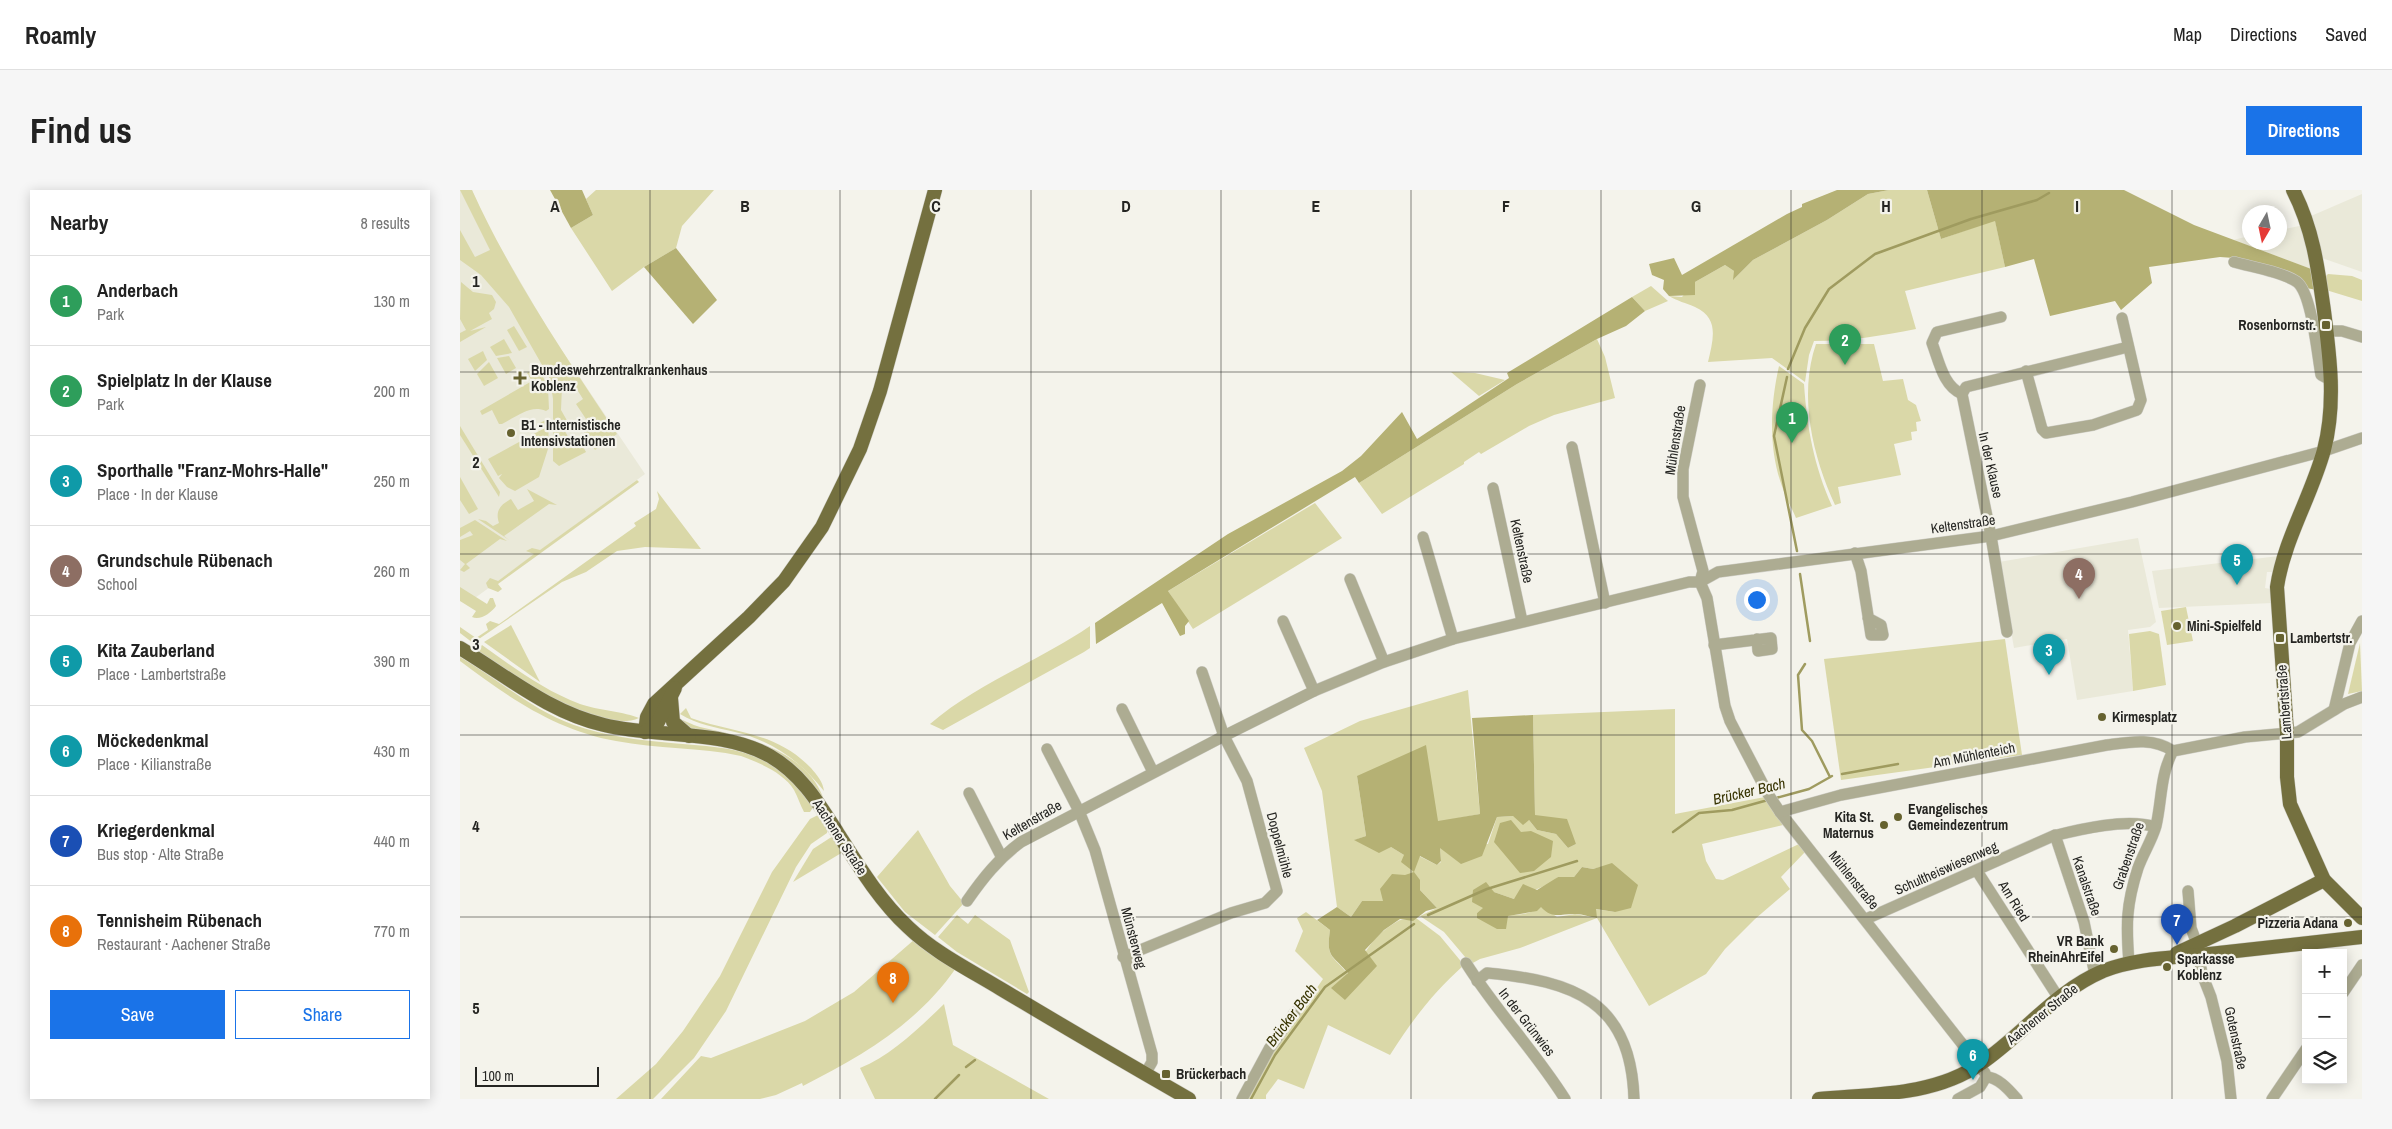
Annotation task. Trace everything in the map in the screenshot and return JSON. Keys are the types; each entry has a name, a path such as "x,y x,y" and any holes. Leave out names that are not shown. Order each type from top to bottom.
{"main road":[{"path":"644,732 651,708 666,691 678,683 750,617 784,581 822,527 860,449 880,391 935,190"},
{"name":"Lambertstraße","path":"2293,190 2309,225 2318,260 2332,381 2324,451 2281,567 2277,587 2287,732 2288,797 2324,880 2362,918"},
{"name":"Aachener Straße","path":"460,648 553,707 602,725 690,737 751,748 770,756 789,769 811,792 874,889 910,929 950,958 1189,1099"},
{"path":"644,732 656,724 678,683"},
{"path":"671,697 673,722 690,737"},
{"path":"2198,949 2324,880"},
{"path":"2198,949 2362,937"},
{"name":"Aachener Straße","path":"1819,1099 1932,1086 1983,1071 2058,997 2095,976 2130,963 2172,957 2180,950 2198,949"}],"street":[{"path":"2234,262 2290,279 2302,288 2308,306 2321,375 2332,381"},
{"path":"2001,317 1937,332 1934,336 1932,343 1947,382 1956,392 1962,394 1966,386 2128,347"},
{"path":"2026,371 2042,429 2046,432 2093,425 2137,410 2142,400 2122,318"},
{"path":"2326,331 2342,331 2362,337"},
{"name":"Mühlenstraße","path":"1700,385 1682,469 1683,497 1703,572 1700,582 1707,598 1724,706 1730,722 1768,795 1778,809 1866,919 1983,1071"},
{"name":"In der Klause","path":"1962,394 1992,536 2007,632"},
{"name":"Keltenstraße","path":"967,901 986,873 1001,856 1021,842 1153,772 1314,691 1384,662 1453,638 1689,582 1700,582 1718,572 1992,536 2324,451 2362,438"},
{"path":"1572,446 1605,603"},
{"name":"Keltenstraße","path":"1493,488 1522,621"},
{"path":"1423,537 1453,638"},
{"path":"1855,554 1861,571 1868,618"},
{"path":"1350,579 1384,662"},
{"path":"1283,621 1314,691"},
{"path":"2334,710 2350,643 2362,621"},
{"path":"1714,644 1757,639"},
{"path":"1202,672 1224,736"},
{"path":"2173,752 2236,738 2298,732 2334,710 2362,697"},
{"path":"1122,709 1153,772"},
{"name":"Doppelmühle","path":"1123,957 1231,913 1265,903 1277,891 1247,781 1224,736"},
{"name":"Am Mühlenteich","path":"1778,809 1841,794 2106,746 2150,742 2166,747 2173,752"},
{"name":"Keltenstraße","path":"1047,749 1079,811"},
{"name":"Grabenstraße","path":"2130,963 2126,926 2127,908 2138,867 2156,827 2161,785 2167,762 2173,752"},
{"name":"Keltenstraße","path":"969,793 1001,856"},
{"name":"Münsterweg","path":"1079,811 1095,850 1123,957 1152,1054 1152,1062 1145,1074"},
{"name":"Schultheiswiesenweg","path":"1866,919 2054,835 2083,829 2136,824 2156,827"},
{"name":"Kanalstraße","path":"2054,835 2084,922 2095,976"},
{"name":"Am Ried","path":"1977,870 2058,997"},
{"name":"Gotenstraße","path":"2188,891 2191,928 2198,949 2202,974 2211,996 2227,1061 2231,1099"},
{"name":"In der Grünwies","path":"1466,963 1492,1003 1524,1040 1565,1099"},
{"path":"2347,987 2362,965"},
{"path":"1477,981 1487,973 1499,975 1546,983 1591,1000 1608,1014 1621,1032 1629,1060 1634,1099"},
{"path":"1242,1099 1269,1049 1295,1012"},
{"path":"2272,1099 2302,1055"},
{"path":"1958,1099 1980,1087 1983,1071 2002,1084 2017,1099"}],"shaded area":[{"name":"Bundeswehrzentralkrankenhaus Koblenz","path":"460,190 472,190 488,226 552,336 645,474 468,603 460,598"},
{"path":"460,190 472,190 521,284 617,434 595,450 581,427 588,422 576,404 583,399 571,380 562,386 561,410 569,424 563,428 572,443 579,439 586,452 559,466 553,461 553,399 550,379 509,307 481,275 460,260 460,230 475,257 490,250"},
{"path":"550,190 582,190 593,215 571,228"},
{"path":"596,190 714,190 682,226 676,248 644,267 612,291 571,228 593,215 586,199"},
{"path":"1837,190 1889,190 1868,194 1827,220 1753,260 1733,280 1734,271 1725,265 1695,282 1695,295 1669,296 1663,289 1664,280 1652,275 1649,264 1674,258 1682,275 1802,207 1802,204"},
{"path":"1889,190 1927,190 1941,239 1995,220 2005,267 1905,291 1916,329 1865,338 1814,341 1809,355 1805,382 1772,358 1708,362 1713,330 1708,317 1695,307 1669,296 1682,297 1695,282 1725,265 1734,271 1734,279 1753,260 1827,220 1868,194"},
{"path":"1927,190 2124,190 2194,225 2242,243 2242,250 2261,250 2314,270 2317,290 2306,288 2234,258 2220,257 2149,267 2152,283 2121,310 2115,301 2050,316 2034,259 2005,267 1995,221 1941,239"},
{"path":"2362,194 2362,272 2322,258 2311,216"},
{"path":"2304,225 2314,270 2260,250 2287,250 2287,229"},
{"path":"2242,238 2242,243 2233,240"},
{"path":"676,248 717,300 693,324 644,267"},
{"path":"2328,274 2352,276 2362,280 2362,301 2326,290 2325,277"},
{"path":"461,282 473,292 492,295 496,302 494,309 489,313 492,319 470,331 486,327 460,342 460,333 466,330 460,319"},
{"path":"1651,286 1668,301 1645,311 1632,297"},
{"path":"1632,297 1645,311 1626,326 1597,339 1517,384 1359,483 1355,477 1168,591 1189,621 1185,626 1185,634 1180,636 1162,603 1096,644 1095,623 1228,534 1342,471 1361,456 1402,412 1417,439 1509,378 1507,373"},
{"path":"514,326 527,347 519,351 507,330"},
{"path":"504,339 512,353 496,356 490,347"},
{"path":"1597,339 1605,357 1615,398 1554,415 1529,426 1481,454 1479,452 1464,462 1464,464 1382,514 1359,483 1517,384"},
{"path":"1816,344 1874,344 1883,381 1903,379 1908,400 1916,405 1921,421 1916,422 1917,431 1911,432 1912,440 1894,444 1901,475 1838,487 1841,503 1835,505 1820,467 1810,426 1808,384"},
{"path":"483,351 487,360 475,371 468,359"},
{"path":"509,356 516,368 506,374 497,358"},
{"path":"489,362 498,378 484,386 477,374"},
{"path":"538,366 548,388 549,409 546,411 541,409 530,410 502,424 499,424 492,410 482,415 480,411 532,381 527,373"},
{"path":"1779,366 1804,384 1812,446 1820,476 1832,506 1796,518 1778,474 1773,443 1772,412"},
{"path":"1451,372 1475,373 1505,380 1479,396"},
{"path":"549,418 548,449 539,477 515,491 507,487 499,478 502,474 498,476 488,459 543,429 540,423"},
{"path":"460,426 500,492 499,497 460,435"},
{"path":"460,477 478,509 469,514 460,500"},
{"path":"637,480 639,482 498,584 502,589 498,592 488,588 486,583 490,578 498,581 534,554 526,551 532,548 540,550"},
{"path":"527,489 557,505 549,504 504,536 509,540 478,519 486,521 493,526 499,523 499,509 507,501 511,499 518,510 534,501"},
{"path":"657,491 701,549 645,547 617,551 586,572 562,582 473,643 460,633 460,627 476,638 488,630 486,624 490,621 499,624 636,526 634,523 656,509 659,499"},
{"path":"1315,503 1342,538 1193,629 1168,591"},
{"path":"475,520 507,541 500,539 466,564 470,568 464,572 460,570 465,564 460,560 460,540 473,535 470,531 460,537 460,528"},
{"path":"2138,538 2156,622 2150,627 2128,630 2133,691 2077,700 2067,639 2014,648 1999,562"},
{"path":"2279,556 2273,572 2267,572 2265,588 2271,589 2272,603 2159,608 2152,571"},
{"path":"460,587 487,604 490,598 493,598 496,606 485,616 472,617 476,611 460,601"},
{"name":"Mini-Spielfeld","path":"2186,607 2193,641 2167,645 2161,611"},
{"path":"511,625 540,682 484,642"},
{"path":"1090,626 1090,648 1084,652 943,730 930,724 968,696"},
{"path":"2150,631 2159,634 2166,685 2133,691 2129,634"},
{"path":"2005,639 2022,755 1841,780 1824,659"},
{"path":"2360,643 2362,691 2348,694"},
{"path":"482,645 529,678 553,692 580,704 639,718 622,721 601,718 555,700 477,651"},
{"path":"460,657 529,703 574,725 622,737 720,748 756,757 774,766 787,776 814,806 810,812 804,812 794,790 784,778 763,765 741,756 710,751 631,744 594,736 573,729 514,699 460,661"},
{"path":"1468,690 1480,814 1438,822 1357,776 1366,836 1355,840 1391,847 1404,855 1419,856 1437,865 1441,862 1440,848 1488,844 1497,817 1513,816 1529,820 1537,830 1556,834 1568,848 1576,844 1535,816 1533,715 1675,709 1675,814 1765,797 1783,825 1702,844 1706,861 1716,879 1723,880 1799,844 1805,852 1781,877 1790,889 1755,919 1725,949 1706,974 1649,1006 1597,918 1520,948 1480,959 1471,964 1444,932 1420,916 1437,908 1420,890 1420,880 1383,901 1362,901 1351,917 1337,907 1322,791 1304,748 1360,721","holes":["1612,864 1615,912 1595,909 1596,918 1575,914 1557,917 1541,906 1536,910 1520,914 1477,913 1484,908 1494,892 1514,899 1551,883 1558,877 1574,877 1582,867 1593,869"]},
{"path":"686,708 691,718 754,735 783,747 811,768 821,782 824,791 805,770 774,747 749,736 693,721 680,714"},
{"path":"1533,715 1535,815 1567,819 1576,844 1568,848 1556,834 1537,830 1529,820 1523,825 1513,816 1497,817 1482,856 1461,864 1440,848 1441,861 1437,865 1420,856 1414,872 1401,862 1404,855 1391,847 1379,853 1354,840 1366,836 1357,776 1426,745 1438,821 1480,814 1472,718"},
{"path":"675,718 700,727 754,741 788,756 802,767 814,781 823,797 820,796 803,775 690,729"},
{"path":"818,815 828,828 827,833 811,844 796,867 726,1011 694,1058 653,1099 616,1099 656,1064 683,1031 720,976 772,872 810,819"},
{"path":"1511,820 1521,832 1531,831 1553,841 1551,857 1534,871 1520,873 1494,842 1500,823"},
{"path":"918,830 950,886 964,903 935,935 905,912 877,877"},
{"path":"833,836 843,852 793,882 813,849"},
{"path":"1612,863 1638,885 1631,908 1615,912 1596,909 1597,918 1579,914 1553,915 1541,907 1537,911 1508,916 1506,929 1497,929 1477,918 1477,913 1483,908 1472,902 1473,890 1486,882 1494,892 1514,899 1523,884 1537,890 1558,877 1574,877 1582,867 1593,869"},
{"path":"1414,872 1420,880 1420,890 1437,908 1426,911 1413,921 1400,919 1384,930 1365,950 1377,966 1345,1000 1331,988 1348,973 1330,951 1330,930 1317,920 1337,907 1351,917 1362,901 1383,901 1380,889 1392,874 1405,875"},
{"path":"1306,912 1330,930 1329,946 1331,955 1348,974 1345,1000 1364,955 1370,946 1386,928 1400,920 1416,918 1440,936 1464,965 1424,1007 1390,1055 1328,1025 1304,1089 1278,1079 1266,1095 1266,1099 1248,1099 1272,1053 1323,979 1295,951 1303,931 1297,918"},
{"path":"957,915 968,924 975,915 1010,940 1029,992 1027,994 957,952 938,937"},
{"path":"915,939 956,968 924,1006 887,1037 867,1050 803,1086 802,1083 776,1095 760,1099 661,1099 701,1056 711,1058 805,1021 854,992"},
{"path":"944,1004 953,1045 1049,1099 875,1099 860,1068 894,1049"}],"waterway":[{"path":"1788,369 1805,328 1829,289 1875,254 1971,219 2037,200 2049,193"},
{"path":"1787,377 1774,436 1797,551"},
{"path":"1800,574 1810,641"},
{"path":"1805,664 1798,675 1802,730 1812,741 1830,777"},
{"name":"Brücker Bach","path":"1842,774 1898,764"},
{"name":"Brücker Bach","path":"1776,798 1809,789 1832,776"},
{"name":"Brücker Bach","path":"1673,832 1699,813 1732,810 1768,800"},
{"name":"Brücker Bach","path":"1428,915 1487,889 1577,861"},
{"name":"Brücker Bach","path":"1251,1099 1275,1055 1325,987 1414,924"},
{"path":"966,1067 975,1060"},
{"path":"935,1099 959,1075"}],"place":[{"name":"Rosenbornstr.","path":"2326,325"},
{"name":"Spielplatz In der Klause","path":"1845,365"},
{"name":"Bundeswehrzentralkrankenhaus Koblenz","path":"520,378"},
{"name":"B1 - Internistische Intensivstationen","path":"511,433"},
{"name":"Anderbach","path":"1792,443"},
{"name":"Kita Zauberland","path":"2237,585"},
{"name":"Grundschule Rübenach","path":"2079,599"},
{"name":"Mini-Spielfeld","path":"2177,626"},
{"name":"Lambertstr.","path":"2280,638"},
{"name":"Sporthalle \"Franz-Mohrs-Halle\"","path":"2049,675"},
{"name":"Kirmesplatz","path":"2102,717"},
{"name":"Evangelisches Gemeindezentrum","path":"1898,817"},
{"name":"Kita St. Maternus","path":"1884,825"},
{"name":"Pizzeria Adana","path":"2348,923"},
{"name":"Kriegerdenkmal","path":"2177,945"},
{"name":"VR Bank RheinAhrEifel","path":"2114,949"},
{"name":"Sparkasse Koblenz","path":"2167,967"},
{"name":"Tennisheim Rübenach","path":"893,1003"},
{"name":"Brückerbach","path":"1166,1074"},
{"name":"Möckedenkmal","path":"1973,1080"}]}
